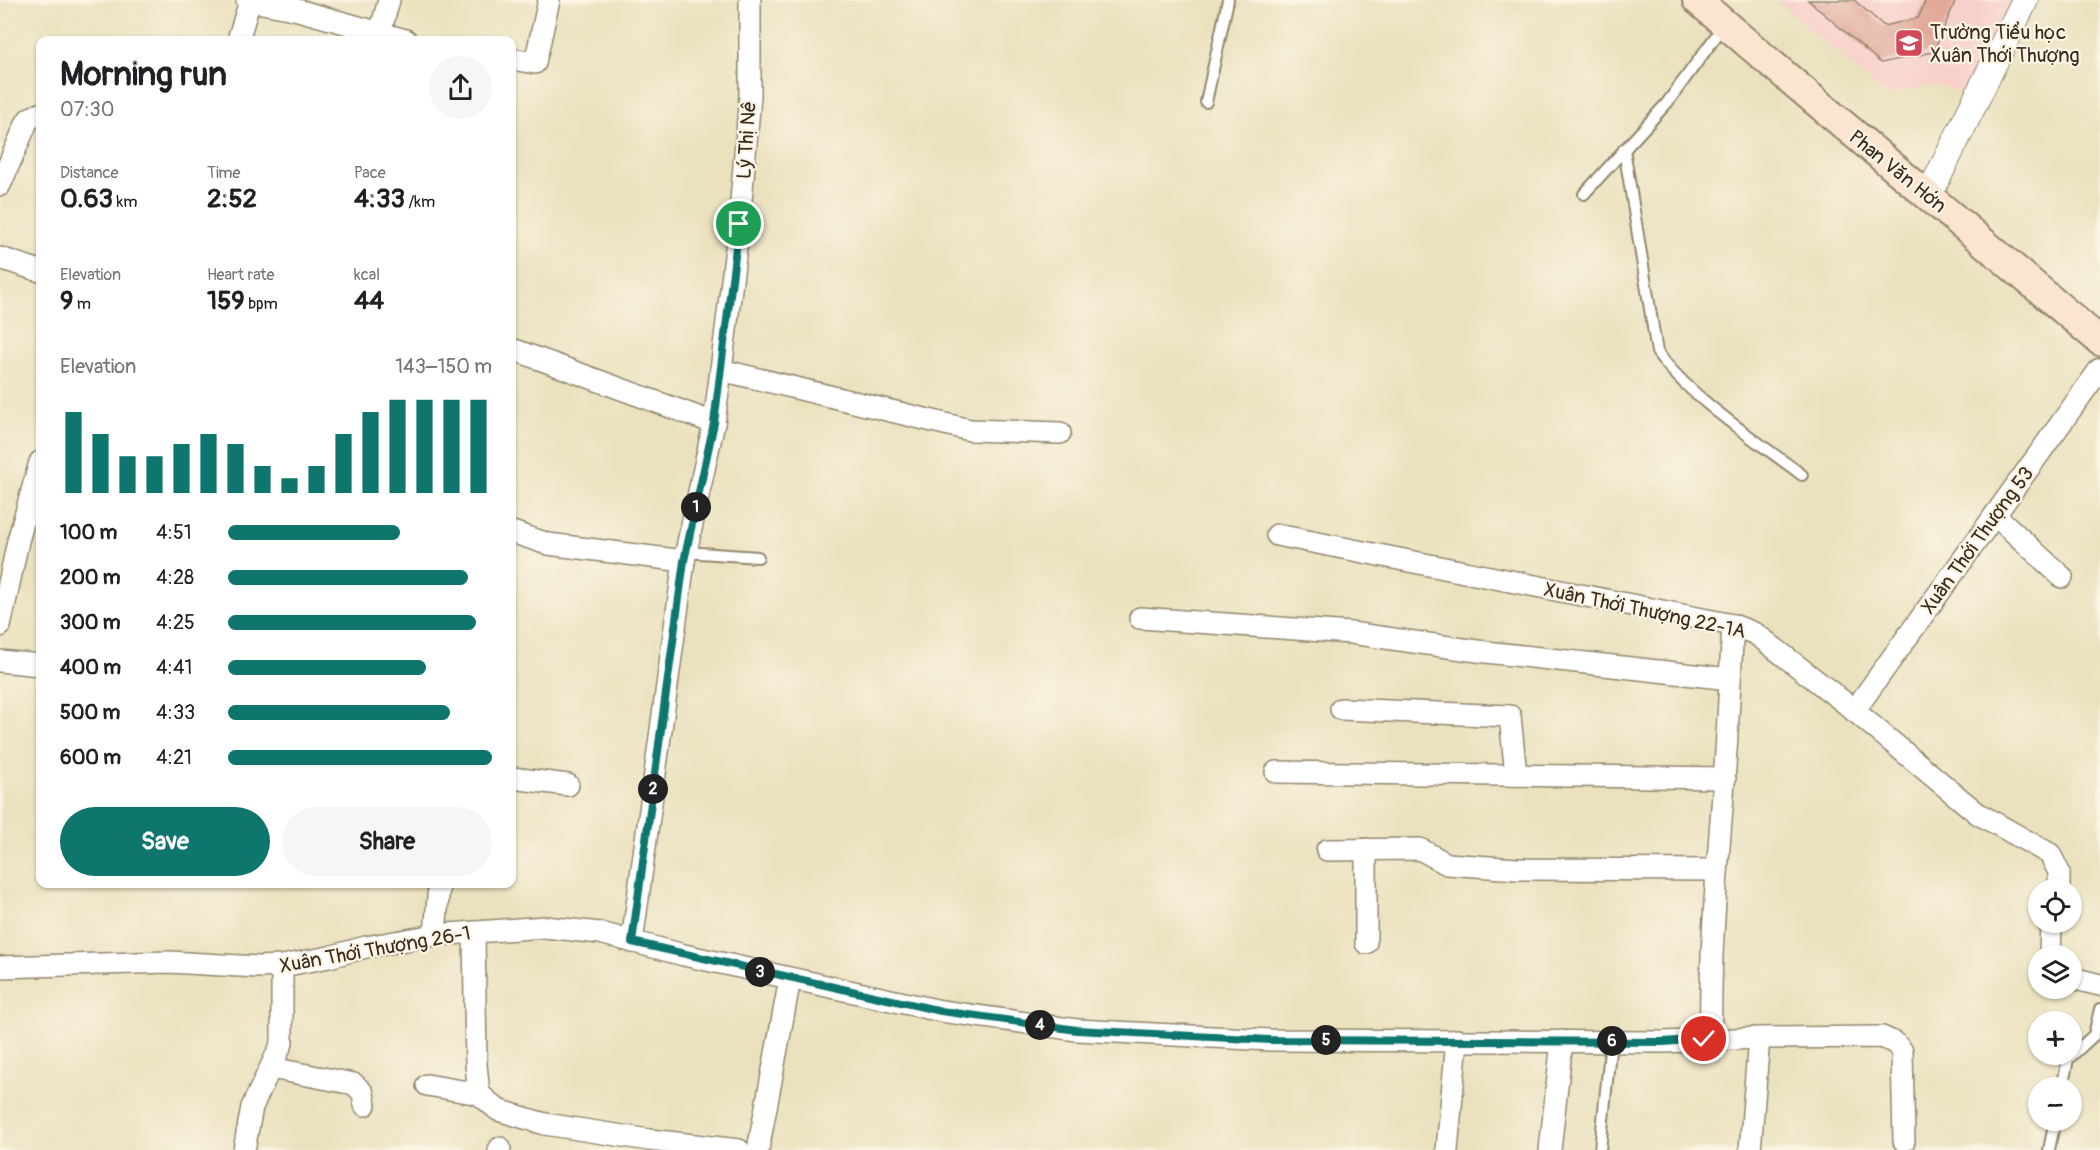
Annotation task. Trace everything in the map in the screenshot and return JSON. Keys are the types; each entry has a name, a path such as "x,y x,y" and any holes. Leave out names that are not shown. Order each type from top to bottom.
{"main road":[{"name":"Phan Văn Hớn","path":"1697,0 2100,341"}],"street":[{"path":"239,36 248,0 271,2 391,36"},
{"path":"380,33 389,0"},
{"path":"516,60 535,63 549,0"},
{"name":"Lý Thị Nê","path":"632,942 685,556 714,423 721,370 739,224 750,96 750,0"},
{"path":"1929,195 2025,0"},
{"path":"0,185 27,122 36,116"},
{"path":"0,258 36,271"},
{"path":"516,350 714,423"},
{"name":"Xuân Thới Thượng 53","path":"1854,711 2100,369"},
{"path":"721,370 970,430 1060,433"},
{"path":"0,626 18,541 36,476"},
{"path":"1995,515 2062,577"},
{"path":"516,533 548,544 685,556"},
{"name":"Xuân Thới Thượng 22-1A","path":"1277,535 1733,625 1756,634 1854,711 1977,813 2050,854 2059,872 2059,879"},
{"path":"1140,618 1351,633 1477,651 1730,679"},
{"path":"1711,1039 1710,997 1733,625"},
{"path":"0,661 36,665"},
{"path":"1341,709 1510,716 1516,775"},
{"path":"1276,772 1725,778"},
{"path":"516,778 568,785"},
{"path":"1366,849 1366,943"},
{"path":"1327,850 1420,849 1447,864 1517,869 1717,870"},
{"path":"435,935 439,888"},
{"name":"Xuân Thới Thượng 26-1","path":"0,967 159,962 282,966 366,947 435,935 545,927 600,933 790,979 941,1011 1077,1030 1270,1040 1611,1041 1882,1036 1895,1042 1902,1051 1904,1141"},
{"path":"474,932 476,1064 479,1094"},
{"path":"244,1150 252,1107 282,1043 282,966"},
{"path":"758,1150 790,979"},
{"path":"2082,980 2100,985"},
{"path":"1750,1150 1759,1038"},
{"path":"1447,1150 1458,1040"},
{"path":"1550,1150 1562,1041"},
{"path":"270,1068 354,1084 363,1093 365,1105"},
{"path":"427,1085 479,1094 498,1110 545,1124 649,1140 739,1150"}],"lane":[{"path":"1206,102 1228,0"},
{"path":"1584,194 1667,103 1725,24"},
{"path":"1624,149 1657,352 1668,368 1703,400 1802,475"},
{"path":"685,556 758,557"},
{"path":"2064,1077 2068,1059 2094,1035 2100,1009"},
{"path":"1600,1150 1611,1041"},
{"path":"2049,1150 2053,1131"}],"shaded area":[{"name":"Trường Tiểu học Xuân Thới Thượng","path":"1776,0 2014,0 1968,94 1936,85 1886,95"}],"building":[{"path":"1808,0 1854,0 1884,26 1918,18 1926,0 1956,0 1933,52 1881,63"}],"place":[{"name":"Trường Tiểu học Xuân Thới Thượng","path":"1909,43"}],"route":[{"path":"739,224 714,423 684,561 666,680 632,942 941,1011 1077,1030 1270,1040 1663,1042 1704,1039"}]}
